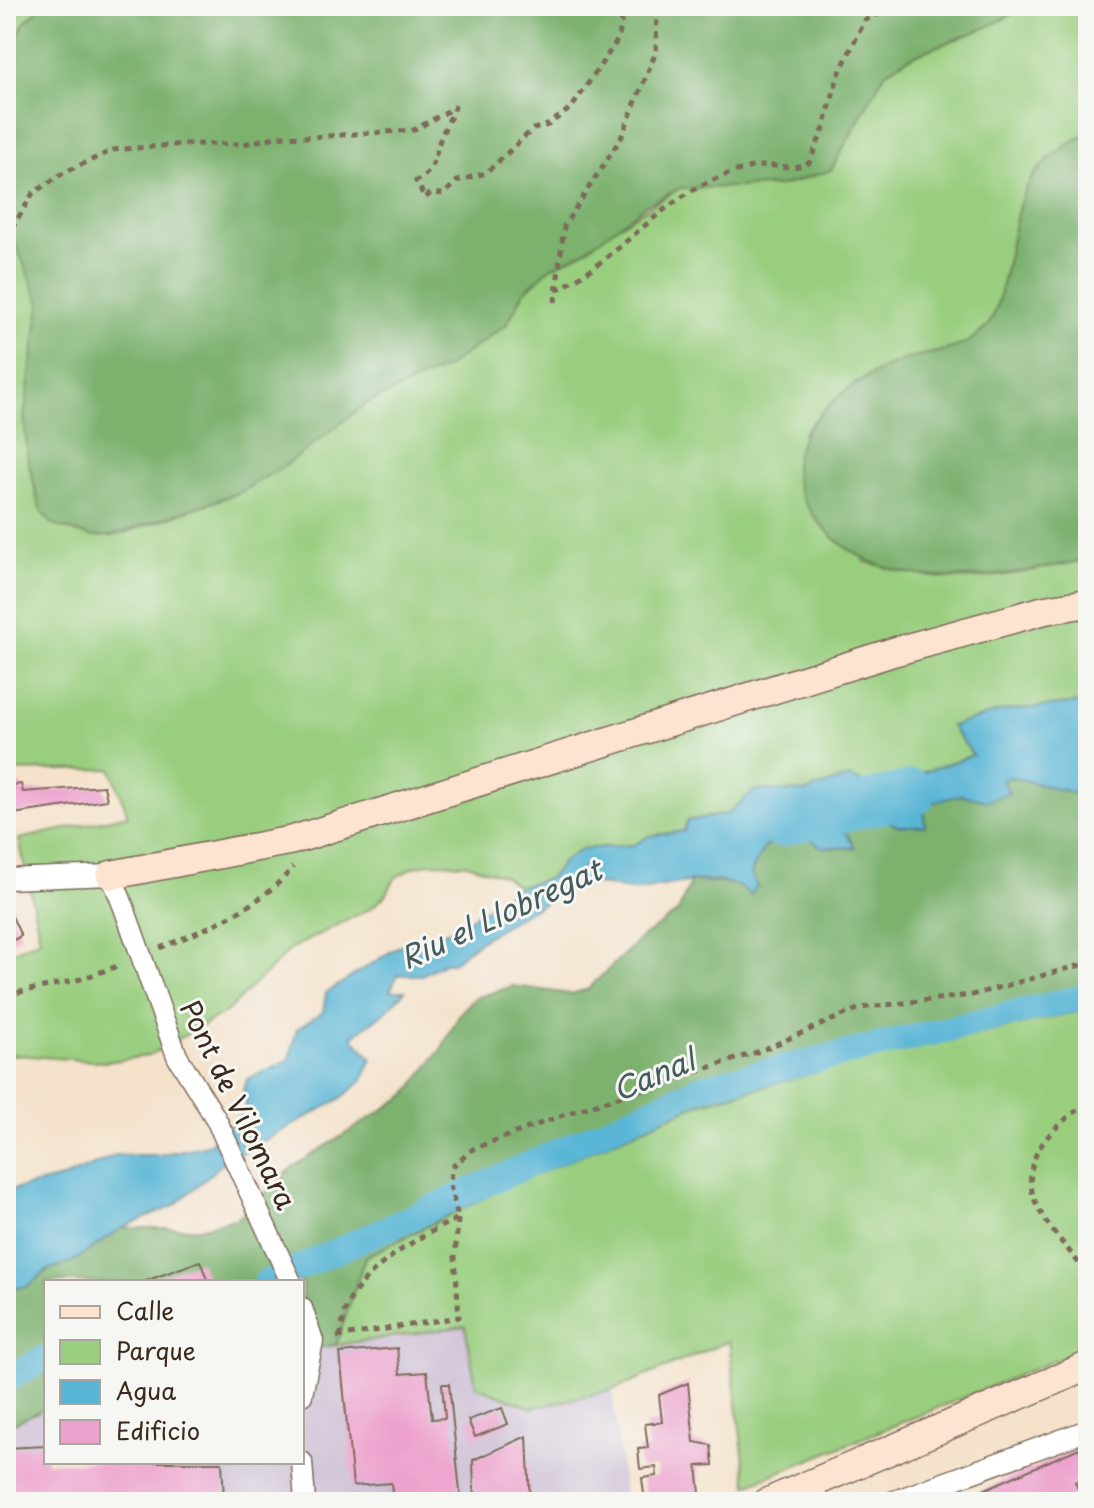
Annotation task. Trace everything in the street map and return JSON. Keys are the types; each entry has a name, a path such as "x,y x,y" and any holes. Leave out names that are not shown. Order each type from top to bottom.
{"street":[{"path":"6,879 111,875 293,840 893,652 1045,610 1088,603"},
{"name":"Pont de Vilomara","path":"111,875 177,1056 216,1119 290,1280"},
{"path":"304,1314 313,1341 304,1385"},
{"path":"768,1502 1088,1366"},
{"path":"892,1502 1088,1430"},
{"path":"302,1464 305,1502"}],"path":[{"path":"6,239 33,193 65,172 113,150 183,144 243,144 281,136 414,130 455,107 440,139 435,165 430,174 416,181 425,198 431,193 444,194 457,181 486,173 533,129 548,125 572,107 619,38 623,6"},
{"path":"555,302 564,226 621,138 656,52 657,6"},
{"path":"556,290 584,277 657,217 703,185 757,166 792,170 809,163 824,128 838,76 865,20 897,6"},
{"path":"905,6 919,9 935,6"},
{"path":"984,6 1000,6"},
{"path":"149,953 192,935 272,889 292,869 298,858 293,840"},
{"path":"6,995 81,979 135,959"},
{"path":"458,1218 421,1236 388,1260 348,1302 340,1337 459,1317 455,1257 458,1218 450,1185 451,1168 473,1149 563,1115 760,1051 860,1008 972,995 1088,963"},
{"path":"1088,1103 1040,1142 1031,1167 1036,1204 1088,1277"}],"shaded area":[{"path":"466,1325 532,1408 612,1390 625,1502 6,1502 6,1427 44,1409 44,1464 304,1464 304,1350"}],"green space":[{"path":"6,6 42,6 24,23 6,65"},
{"path":"42,6 1024,6 989,26 917,54 885,73 831,170 782,186 680,188 646,205 583,252 550,268 524,292 507,324 447,367 367,403 289,463 238,493 111,536 92,537 54,525 41,512 28,460 24,418 40,304 15,242 6,240 6,65 24,23"},
{"path":"1024,6 1088,6 1088,133 1046,162 1024,192 992,320 979,335 954,349 871,374 829,406 802,434 865,562 933,577 971,579 1088,559 1088,702 1002,711 951,726 973,755 919,774 865,783 849,777 805,792 755,790 727,814 687,821 684,831 649,836 634,845 582,849 564,861 550,878 518,887 504,876 467,864 430,863 412,868 395,878 386,895 371,908 292,948 226,1012 148,1056 105,1062 6,1054 6,955 40,939 19,839 128,815 111,769 6,771 6,240 15,241 40,304 24,418 36,496 111,536 238,493 289,463 367,403 447,367 507,324 524,292 550,268 680,188 782,186 831,170 884,73 917,54 989,26"},
{"path":"1088,133 1088,559 971,577 932,576 895,570 860,556 830,534 804,501 795,466 805,433 829,405 871,375 906,359 960,345 987,326 999,298 1018,211 1032,177 1045,162"},
{"path":"1011,777 1073,793 1088,789 1088,1009 836,1067 698,1104 498,1191 365,1257 336,1345 304,1350 304,1280 44,1280 44,1409 6,1427 6,1288 26,1287 48,1270 75,1260 122,1228 199,1228 238,1218 293,1167 406,1095 442,1048 460,1013 475,998 513,986 571,994 588,989 642,937 678,912 691,881 757,886 751,874 764,848 775,841 804,834 821,847 854,848 847,834 817,818 858,806 898,826 925,826 922,805 961,795 987,800 1008,793 1002,779"},
{"path":"1088,1009 1088,1347 747,1485 729,1341 612,1390 532,1408 476,1386 465,1326 336,1345 365,1257 498,1191 698,1104 836,1067"}],"water":[{"path":"1088,702 1088,789 1073,793 1011,777 1002,780 1009,793 987,801 961,795 923,805 925,826 898,826 858,806 843,808 837,819 820,819 847,834 855,848 821,847 804,834 775,841 764,848 751,874 757,886 751,895 739,887 712,881 634,890 602,884 582,887 520,916 453,963 444,963 422,975 397,975 390,991 405,991 385,1012 352,1037 372,1059 362,1081 340,1099 222,1164 174,1206 122,1228 75,1260 48,1270 26,1287 6,1288 6,1191 66,1177 116,1155 159,1155 207,1145 238,1119 246,1106 243,1092 247,1079 289,1060 297,1029 323,1012 326,993 401,945 454,929 518,887 550,878 564,861 582,849 634,845 649,836 684,831 687,821 727,814 755,790 805,792 849,777 865,783 919,774 973,755 951,726 1002,711"}],"building":[{"path":"21,784 23,792 104,786 107,800 6,815 6,786"},
{"path":"6,903 21,936 6,944"},
{"path":"200,1261 207,1280 148,1280"},
{"path":"397,1348 400,1374 427,1372 432,1419 445,1418 442,1384 449,1384 461,1502 393,1502 391,1483 353,1486 340,1353"},
{"path":"688,1383 694,1442 711,1445 713,1465 697,1466 701,1502 645,1502 642,1478 657,1476 656,1467 640,1469 638,1449 648,1448 645,1424 662,1422 659,1395"},
{"path":"502,1408 508,1424 475,1437 468,1420"},
{"path":"527,1436 530,1502 483,1502 474,1491 473,1460"},
{"path":"44,1446 44,1464 222,1464 224,1499 280,1496 281,1502 6,1502 6,1448"},
{"path":"1079,1448 1088,1476 1075,1482 1081,1495 1066,1502 956,1502"}],"waterway":[{"name":"Riu el Llobregat","path":"780,824 913,793"},
{"name":"Canal","path":"271,1280 702,1087 1088,996"},
{"name":"Canal","path":"6,1380 44,1358"}]}
